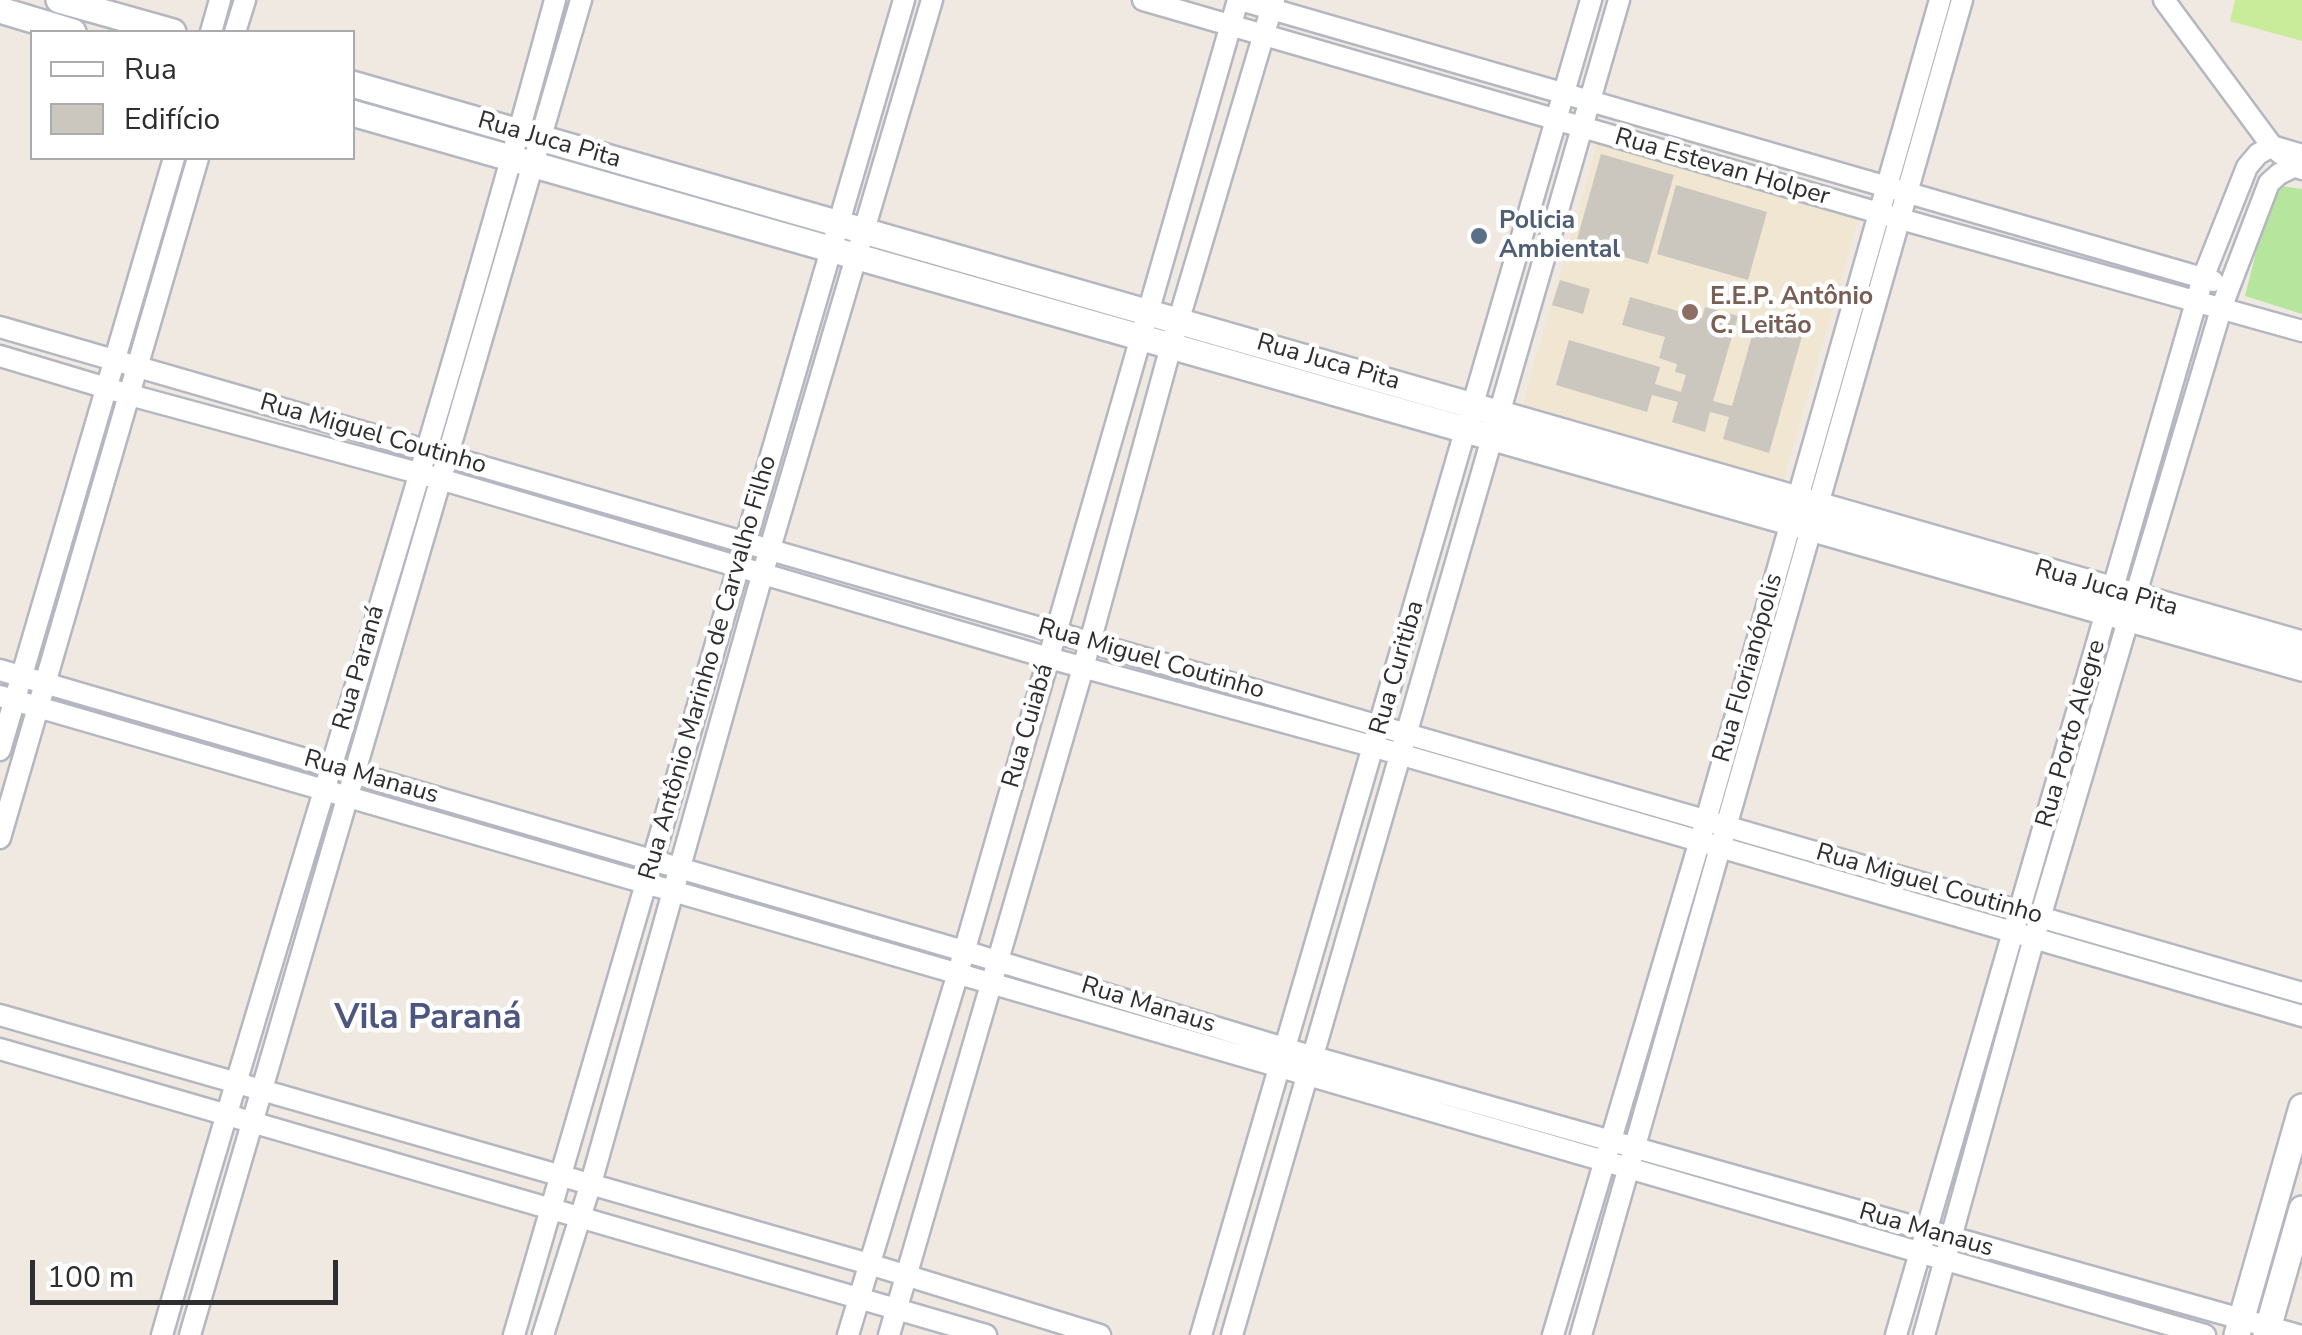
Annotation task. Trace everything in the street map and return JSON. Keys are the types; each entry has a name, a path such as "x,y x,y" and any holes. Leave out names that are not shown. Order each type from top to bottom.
{"street":[{"path":"59,0 165,30"},
{"path":"212,30 220,0"},
{"path":"236,30 245,0"},
{"name":"Rua Paraná","path":"190,1335 447,456 527,148 555,0"},
{"name":"Rua Paraná","path":"162,1335 234,1082 425,450 581,0"},
{"name":"Rua Antônio Marinho de Carvalho Filho","path":"543,1335 591,1183 770,550 904,0"},
{"name":"Rua Antônio Marinho de Carvalho Filho","path":"851,228 932,0"},
{"name":"Rua Estevan Holper","path":"1143,0 1889,216 2200,289 2230,285"},
{"name":"Rua Estevan Holper","path":"1239,0 1272,4 1896,190 2200,289 2222,306 2302,330"},
{"name":"Rua Cuiabá","path":"848,1335 958,974 1239,0"},
{"name":"Rua Curitiba","path":"1232,1335 1407,734 1557,120 1591,0"},
{"name":"Rua Curitiba","path":"1201,1335 1378,737 1582,127 1619,0"},
{"name":"Rua Florianópolis","path":"1553,1335 1699,842 1803,515 1896,190 1940,0"},
{"name":"Rua Florianópolis","path":"1896,190 1962,0"},
{"path":"2164,0 2272,146 2300,165"},
{"name":"Rua Cuiabá","path":"889,1335 1272,4"},
{"path":"0,10 66,30"},
{"name":"Rua Juca Pita","path":"355,85 527,148 844,253 1140,338 1483,422"},
{"name":"Rua Juca Pita","path":"355,114 527,148 851,228 1179,320 1483,422 2121,605 2302,668"},
{"name":"Rua Porto Alegre","path":"2121,605 2200,289 2247,167 2272,146"},
{"path":"0,750 7,698 22,676 173,160"},
{"path":"0,838 197,160"},
{"name":"Rua Porto Alegre","path":"1924,1335 1949,1250 2024,937 2121,605 2222,306 2269,184 2279,174 2300,165"},
{"name":"Rua Antônio Marinho de Carvalho Filho","path":"514,1335 738,567 844,253"},
{"name":"Rua Miguel Coutinho","path":"0,326 1090,642 1378,737 1400,756 2302,1016"},
{"name":"Rua Miguel Coutinho","path":"0,356 763,572 1083,668 1378,737 1407,734 2302,993"},
{"name":"Rua Florianópolis","path":"1581,1335 1728,827 1803,515"},
{"name":"Rua Juca Pita","path":"2121,605 2302,644"},
{"name":"Rua Manaus","path":"0,670 964,951 1188,1030"},
{"name":"Rua Manaus","path":"7,698 989,983 1188,1030 1631,1159 1921,1252 1949,1250 2239,1327 2298,1335"},
{"name":"Rua Porto Alegre","path":"1896,1335 2024,937"},
{"path":"0,1014 907,1275 1100,1335"},
{"path":"0,1049 986,1335"},
{"path":"2239,1327 2302,1108"},
{"name":"Rua Manaus","path":"1631,1159 1928,1230 1949,1250 2205,1335"},
{"path":"2267,1331 2302,1209"}],"shaded area":[{"name":"E.E.P. Antônio C. Leitão","path":"1598,141 1859,217 1783,482 1522,406"}],"green space":[{"path":"2235,0 2302,0 2302,41 2230,21"},
{"path":"2273,185 2302,189 2302,314 2245,296"}],"building":[{"path":"1601,154 1674,175 1648,264 1576,243"},
{"path":"1676,185 1767,212 1748,280 1657,254"},
{"path":"1560,280 1590,289 1583,314 1552,305"},
{"path":"1630,297 1702,318 1705,307 1738,316 1713,401 1732,406 1756,322 1802,336 1769,453 1723,439 1729,417 1710,412 1705,432 1672,422 1678,402 1652,395 1647,412 1556,385 1569,340 1660,367 1655,384 1681,392 1686,375 1675,372 1677,364 1659,358 1665,337 1622,325"}],"place":[{"name":"Policia Ambiental","path":"1479,236"},
{"name":"E.E.P. Antônio C. Leitão","path":"1690,312"}],"district":[{"name":"Vila Paraná","path":"428,1020"}]}
